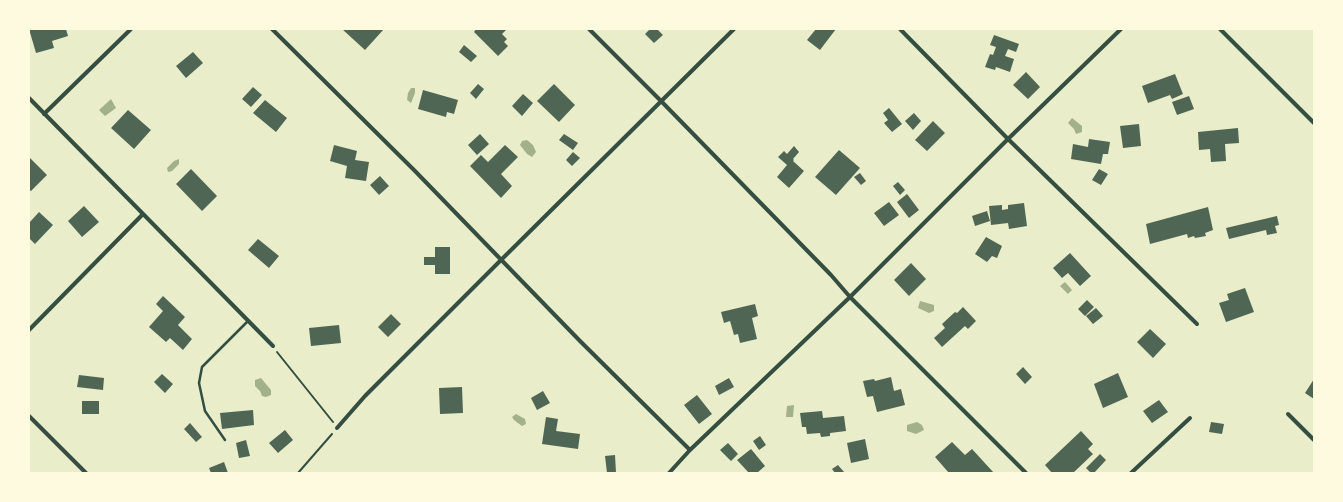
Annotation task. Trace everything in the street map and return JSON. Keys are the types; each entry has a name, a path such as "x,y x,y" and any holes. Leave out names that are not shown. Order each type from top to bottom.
{"street":[{"path":"44,114 131,29"},
{"path":"272,29 415,170 501,260 690,450"},
{"path":"589,29 831,275 850,297 1026,473"},
{"path":"337,428 365,396 734,29"},
{"path":"900,29 1008,139 1197,324"},
{"path":"669,473 690,450 850,297 1008,139 1121,29"},
{"path":"1220,29 1314,123"},
{"path":"29,98 273,346"},
{"path":"29,330 142,214"},
{"path":"1288,414 1314,440"},
{"path":"29,416 86,473"},
{"path":"1131,473 1190,418"}],"lane":[{"path":"225,440 205,411 199,383 202,367 248,321"}],"path":[{"path":"273,346 337,428 298,473"}],"shaded area":[{"path":"411,88 415,88 415,93 411,103 407,100 408,93"},
{"path":"111,99 116,108 105,116 99,110"},
{"path":"1072,118 1082,126 1082,132 1076,134 1074,129 1068,123"},
{"path":"527,140 533,145 536,152 532,157 527,154 520,145 522,141"},
{"path":"179,159 179,164 172,171 168,172 167,168 174,161"},
{"path":"1065,282 1072,290 1068,294 1060,286"},
{"path":"920,301 934,305 934,311 929,313 918,308"},
{"path":"261,378 271,390 271,395 266,397 262,396 260,391 255,386 255,380"},
{"path":"794,405 793,417 786,417 787,406"},
{"path":"516,414 525,419 526,424 522,426 514,420 512,417"},
{"path":"917,422 922,425 924,430 916,434 907,431 907,425"}],"building":[{"path":"29,29 66,29 68,36 52,41 54,48 36,53"},
{"path":"342,29 384,29 365,50"},
{"path":"476,29 507,29 502,34 507,39 504,42 508,46 498,56 474,32"},
{"path":"650,29 657,29 663,35 654,43 645,34"},
{"path":"816,29 836,29 820,50 807,40"},
{"path":"994,35 1019,44 1016,52 1008,49 1005,56 1014,59 1010,72 996,67 995,70 985,67 990,54 993,55 996,47 990,45"},
{"path":"464,45 477,56 471,62 459,52"},
{"path":"193,52 203,63 186,78 176,66"},
{"path":"1026,72 1040,87 1028,99 1013,85"},
{"path":"1175,74 1183,94 1172,99 1170,95 1148,103 1142,86"},
{"path":"478,84 484,89 476,99 470,93"},
{"path":"554,84 575,105 559,122 537,101"},
{"path":"253,87 262,95 251,107 242,99"},
{"path":"423,90 458,100 454,114 447,112 446,117 418,109"},
{"path":"523,94 533,103 522,116 512,106"},
{"path":"1189,96 1194,109 1177,115 1172,102"},
{"path":"265,100 287,118 276,132 253,113"},
{"path":"889,108 902,124 892,132 884,123 888,120 883,113"},
{"path":"128,110 151,130 134,149 111,128"},
{"path":"914,113 921,121 913,130 905,121"},
{"path":"933,121 945,133 927,151 915,140"},
{"path":"1139,124 1141,146 1123,148 1120,126"},
{"path":"1238,128 1239,143 1225,144 1226,161 1211,162 1210,149 1199,150 1198,132"},
{"path":"480,134 489,144 477,155 468,145"},
{"path":"564,134 578,143 573,150 559,140"},
{"path":"1089,139 1110,142 1108,154 1103,154 1101,164 1071,159 1073,144 1088,147"},
{"path":"334,145 357,151 355,160 369,162 366,181 345,178 347,166 330,161"},
{"path":"505,145 518,157 501,174 512,186 501,198 470,166 481,155 488,162"},
{"path":"794,146 799,152 793,161 804,171 789,188 777,177 787,165 778,157 784,151 787,154"},
{"path":"839,150 860,168 836,195 815,177"},
{"path":"573,152 580,158 572,166 566,160"},
{"path":"29,157 47,175 31,191 29,190"},
{"path":"191,169 217,196 202,211 176,184"},
{"path":"1099,169 1108,174 1101,185 1092,180"},
{"path":"860,173 866,181 861,185 854,177"},
{"path":"380,176 389,186 379,195 370,185"},
{"path":"898,182 905,190 900,195 893,186"},
{"path":"907,194 919,210 909,218 897,202"},
{"path":"889,202 899,215 884,226 874,213"},
{"path":"1024,203 1027,226 1009,229 1008,223 991,225 989,206 1002,205 1002,210 1008,209 1008,205"},
{"path":"84,206 99,222 82,237 68,221"},
{"path":"1208,207 1213,230 1205,233 1206,236 1195,238 1194,236 1188,238 1187,234 1150,244 1146,224"},
{"path":"987,211 990,221 975,226 972,216"},
{"path":"39,212 53,225 35,244 29,238 29,223"},
{"path":"1277,216 1279,225 1275,226 1277,233 1267,235 1266,230 1229,239 1226,228"},
{"path":"986,237 1002,246 997,258 992,256 987,262 975,254"},
{"path":"258,239 279,256 269,268 248,250"},
{"path":"435,247 450,247 450,274 435,274 435,265 424,265 424,257 435,257"},
{"path":"1070,253 1091,276 1080,286 1068,273 1062,278 1053,268"},
{"path":"911,263 926,279 909,296 894,280"},
{"path":"1245,288 1254,312 1226,322 1219,303 1229,300 1227,294"},
{"path":"163,296 185,317 178,325 192,339 183,350 170,338 166,342 149,327 163,311 156,304"},
{"path":"1087,300 1094,307 1085,316 1078,309"},
{"path":"755,304 758,316 752,318 757,339 740,343 738,334 734,335 730,321 724,323 721,312"},
{"path":"963,307 976,321 968,329 965,326 942,347 934,338 945,328 942,324"},
{"path":"1096,308 1103,316 1093,324 1086,316"},
{"path":"391,314 401,324 388,337 378,327"},
{"path":"339,325 341,343 311,346 309,328"},
{"path":"1150,329 1166,344 1153,358 1137,342"},
{"path":"1023,367 1032,377 1025,384 1016,374"},
{"path":"1118,373 1128,397 1103,408 1094,384"},
{"path":"162,374 173,384 165,393 154,382"},
{"path":"79,375 104,378 103,390 77,387"},
{"path":"891,377 894,391 901,389 905,405 877,412 873,396 867,397 863,381 874,379 875,381"},
{"path":"729,378 734,387 719,395 715,386"},
{"path":"1314,379 1314,399 1305,393"},
{"path":"462,387 463,413 440,414 439,388"},
{"path":"543,391 550,403 537,410 531,398"},
{"path":"697,395 712,414 699,424 684,405"},
{"path":"1159,400 1168,412 1152,423 1143,411"},
{"path":"82,401 99,401 99,414 82,414"},
{"path":"253,410 254,425 222,429 220,413"},
{"path":"822,411 823,418 844,416 846,431 830,433 830,436 821,437 820,433 807,434 806,427 802,427 800,413"},
{"path":"546,417 558,419 556,431 580,434 578,449 542,444"},
{"path":"1211,422 1224,424 1222,434 1209,432"},
{"path":"190,423 202,437 196,442 184,429"},
{"path":"285,430 293,440 278,453 269,443"},
{"path":"1081,431 1093,444 1088,449 1093,454 1073,473 1052,473 1045,465"},
{"path":"760,436 766,445 759,450 753,441"},
{"path":"865,439 869,459 851,463 847,443"},
{"path":"246,440 250,456 239,458 236,443"},
{"path":"952,442 965,455 972,449 994,473 949,473 935,457"},
{"path":"728,443 738,454 731,461 720,450"},
{"path":"751,449 765,466 757,473 749,473 737,460"},
{"path":"1100,454 1106,460 1094,473 1091,473 1086,468"},
{"path":"615,455 616,473 607,473 605,456"},
{"path":"224,462 228,473 211,473 209,468"},
{"path":"838,465 844,472 843,473 835,473 832,469"}]}
